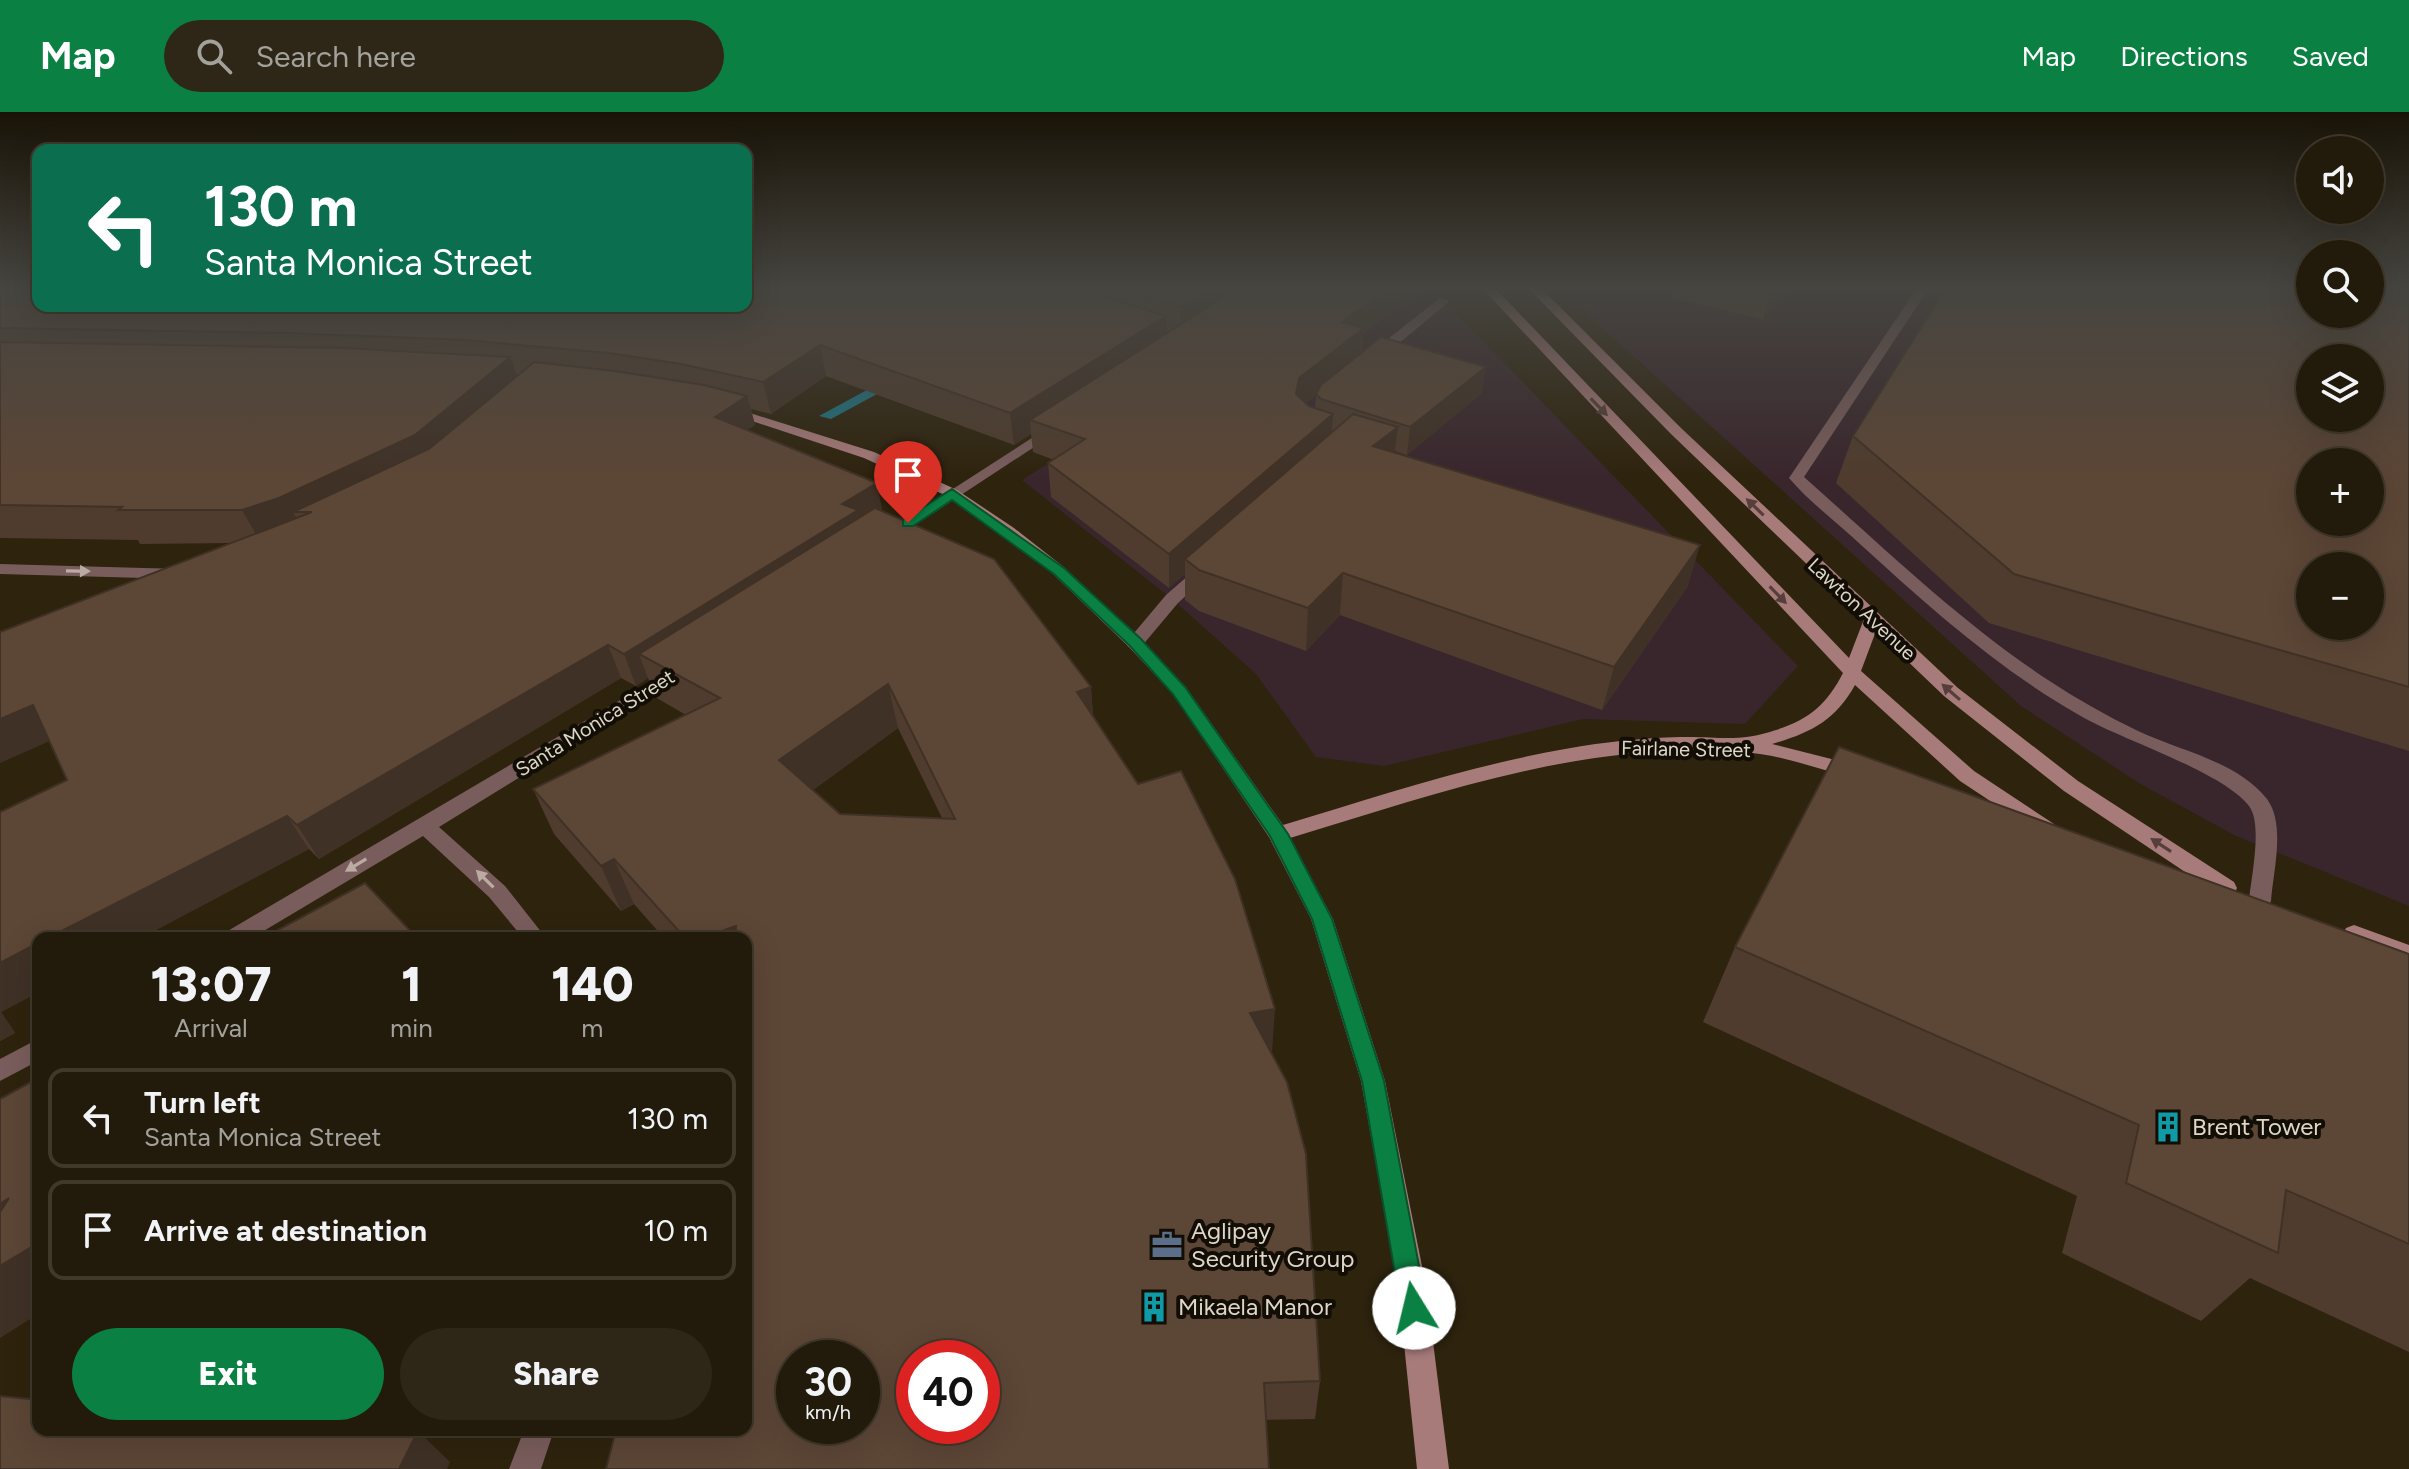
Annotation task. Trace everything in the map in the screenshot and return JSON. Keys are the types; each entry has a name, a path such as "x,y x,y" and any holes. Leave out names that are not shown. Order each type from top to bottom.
{"main road":[{"path":"1548,351 1852,672 1967,776 2059,834 1977,808"},
{"name":"Lawton Avenue","path":"1597,351 1676,431 1951,692 2071,786 2226,888"},
{"path":"709,407 799,431 869,455 952,493 1059,571 1179,690 1278,834 1322,919 1373,1081 1412,1286 1433,1469"},
{"path":"1744,746 1793,731 1823,717 1852,672 1872,619"},
{"name":"Fairlane Street","path":"1278,834 1534,760 1633,745 1744,746 1874,776"},
{"path":"2153,865 2267,904"},
{"path":"2334,928 2409,954"}],"street":[{"path":"1360,368 1381,351"},
{"path":"1881,351 1796,478 1984,644 2038,684 2098,719 2228,780 2249,794 2261,807 2266,820 2267,904"},
{"path":"872,546 1068,419"},
{"path":"1135,643 1172,599 1219,557"},
{"path":"0,569 196,574 154,591"},
{"name":"Santa Monica Street","path":"244,932 694,662"},
{"path":"423,825 481,874 531,932"},
{"path":"0,1071 32,1052"},
{"path":"525,1469 537,1436"}],"shaded area":[{"path":"1225,351 1493,351 1798,666 1745,724 1583,719 1384,766 1316,757 1256,674 1172,599 1022,480"},
{"path":"1628,351 2296,351 2296,432 2384,432 2384,351 2409,351 2409,906 2234,835 2139,783 2021,706"}],"building":[{"path":"0,351 405,351 510,357 415,435 279,498 242,510 118,510 122,507 0,505"},
{"path":"590,351 810,351 763,382 681,364"},
{"path":"838,351 1109,351 1010,413"},
{"path":"1138,351 1334,351 1299,378 1296,394 1309,406 1333,414 1169,554 1048,463 1085,439 1030,420"},
{"path":"1363,351 1431,351 1486,367 1410,427 1321,399 1316,394 1321,385"},
{"path":"1906,351 2296,351 2296,432 2384,432 2384,351 2409,351 2409,687 2014,574 1853,436"},
{"path":"534,362 704,385 747,396 715,417 877,483 842,504 858,510 624,654 608,645 297,825 287,816 60,932 32,932 32,946 0,963 0,812 67,780 33,705 0,719 0,632 312,512 293,512 429,449"},
{"path":"1353,414 1398,427 1373,446 1700,545 1614,667 1343,573 1308,608 1199,570 1185,559"},
{"path":"875,508 994,559 1091,687 1077,692 1138,784 1181,771 1235,879 1275,1009 1250,1013 1287,1082 1306,1154 1320,1381 1264,1383 1269,1469 606,1469 614,1436 752,1436 752,932 736,932 736,926 719,932 680,932 614,859 601,866 533,789 720,698 639,654","holes":["888,684 955,819 840,814 779,760"]},
{"name":"Brent Tower","path":"1839,747 2409,954 2409,1244 2286,1190 2278,1253 2126,1183 2139,1125 1735,947"},
{"path":"365,883 411,932 274,932"},
{"path":"32,1081 32,1247 0,1266 0,1212 9,1198 0,1204 0,1099"},
{"path":"0,1396 32,1399 32,1436 416,1436 399,1469 0,1469"}],"waterway":[{"path":"826,416 894,381"}],"place":[{"name":"Brent Tower","path":"2168,1127"},
{"name":"Aglipay Security Group","path":"1167,1245"},
{"name":"Mikaela Manor","path":"1154,1307"}],"route":[{"path":"908,523 952,493 1059,571 1179,690 1278,834 1322,919 1373,1081 1414,1308"}]}
